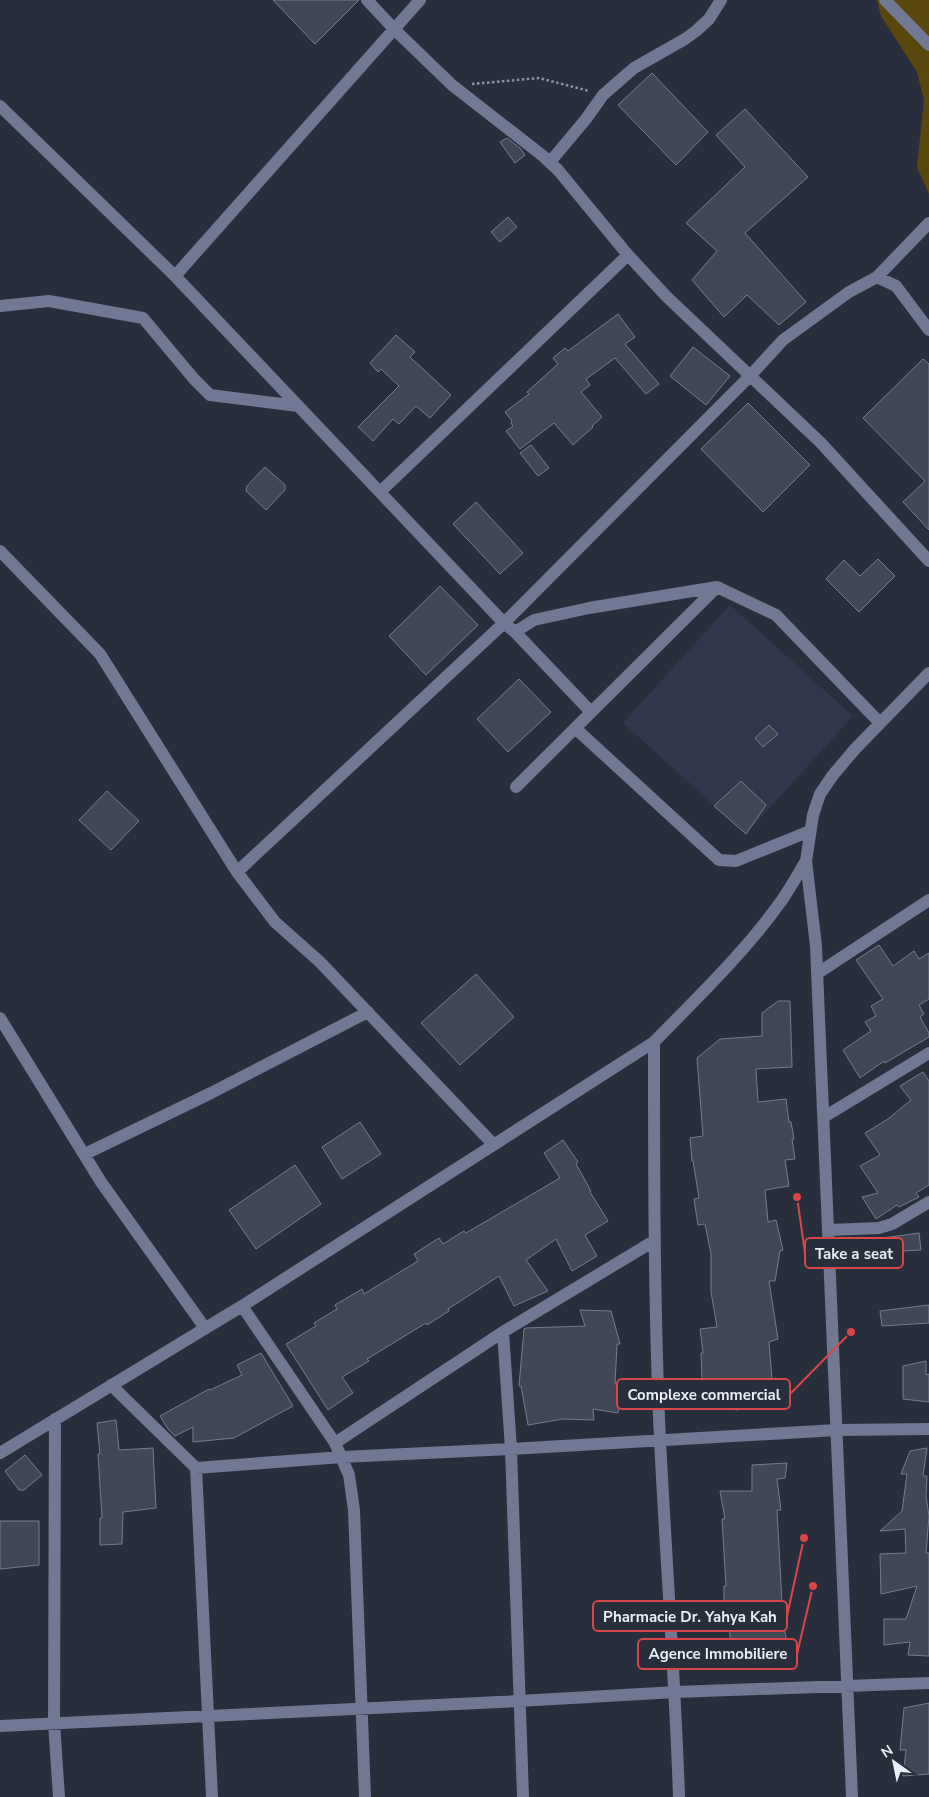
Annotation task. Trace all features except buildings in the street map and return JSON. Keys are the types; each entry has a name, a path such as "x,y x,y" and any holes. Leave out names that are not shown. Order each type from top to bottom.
{"street":[{"path":"367,0 452,85 550,162 628,255 666,296 821,443 929,561"},
{"path":"175,276 420,0"},
{"path":"550,162 586,119 603,95 634,68 696,31 709,19 722,0"},
{"path":"885,0 929,45"},
{"path":"0,106 175,276 504,624 515,632 591,712"},
{"path":"237,872 504,624 750,376 783,340 849,292 877,277 929,223"},
{"path":"380,492 628,255"},
{"path":"877,277 896,286 929,330"},
{"path":"0,306 49,301 143,318 194,379 210,395 298,406"},
{"path":"0,551 100,654 237,872 276,922 320,962 494,1144"},
{"path":"515,632 534,620 589,608 717,587 776,615 880,723"},
{"path":"516,787 717,587"},
{"path":"852,1797 818,974 806,861 813,815 820,794 844,762 929,673"},
{"path":"575,728 719,860 736,861 810,831"},
{"path":"0,1453 242,1306 654,1042 695,1000 758,929 782,900 806,861"},
{"path":"818,974 929,900"},
{"path":"85,1154 368,1012"},
{"path":"0,1018 101,1182 204,1328"},
{"path":"654,1042 654,1241 660,1440 676,1692 679,1797"},
{"path":"824,1117 929,1053"},
{"path":"829,1230 879,1228 892,1224 929,1202"},
{"path":"335,1443 504,1332 654,1241"},
{"path":"242,1306 335,1443 349,1475 353,1495 365,1797"},
{"path":"504,1332 511,1449 523,1797"},
{"path":"112,1385 196,1468 212,1797"},
{"path":"55,1420 54,1723 59,1797"},
{"path":"196,1468 342,1457 837,1430 929,1429"},
{"path":"0,1726 519,1702 676,1692 929,1683"}],"path":[{"path":"452,85 539,78 603,95"}],"shaded area":[{"path":"877,0 929,0 929,194 917,167 924,100 917,72 881,16"},
{"path":"730,605 853,716 746,834 623,723"}],"place":[{"name":"Take a seat","path":"797,1197"},
{"name":"Complexe commercial","path":"851,1332"},
{"name":"Pharmacie Dr. Yahya Kah","path":"804,1538"},
{"name":"Agence Immobiliere","path":"813,1586"}]}
